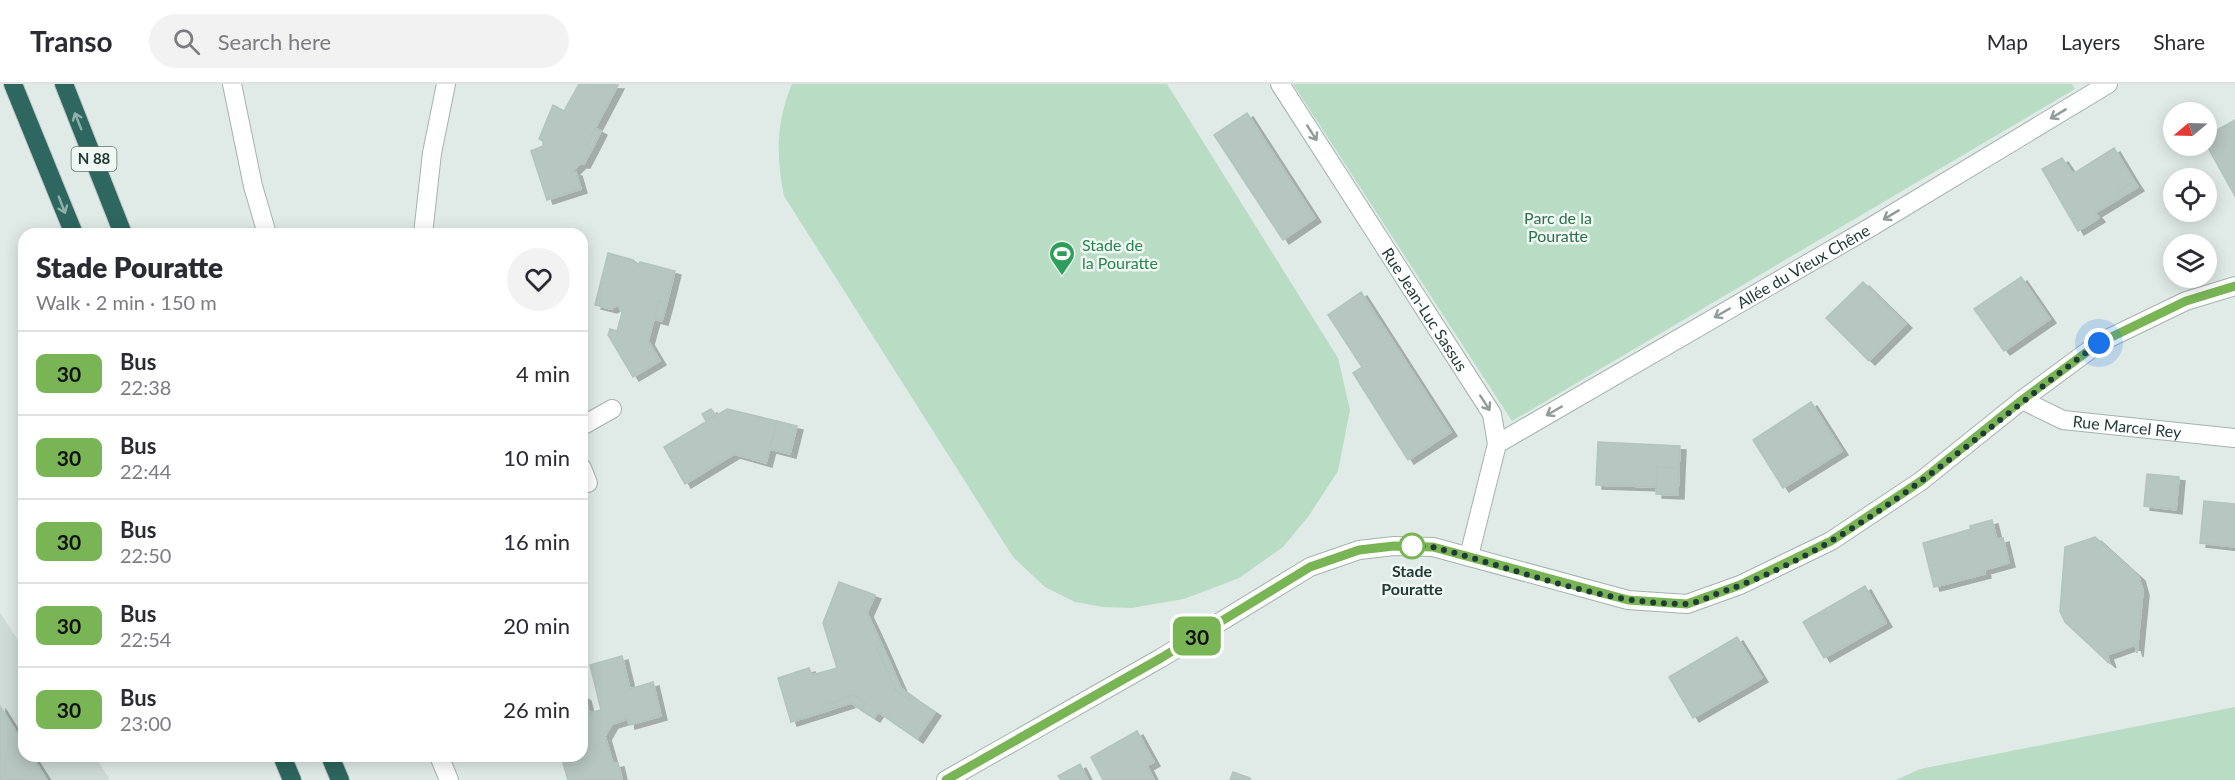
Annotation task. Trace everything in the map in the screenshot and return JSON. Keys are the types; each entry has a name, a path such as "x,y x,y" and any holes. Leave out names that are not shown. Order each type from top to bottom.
{"highway":[{"path":"4,84 51,177"},
{"name":"N 88","path":"13,84 72,228"},
{"name":"N 88","path":"64,84 121,228"},
{"path":"284,762 292,780"},
{"path":"332,762 340,780"}],"street":[{"path":"232,84 253,186 265,228"},
{"path":"424,228 432,153 446,84"},
{"name":"Rue Jean-Luc Sassus","path":"1280,84 1492,414 1497,444 1469,556"},
{"name":"Allée du Vieux Chêne","path":"1497,444 1871,227 2108,84"},
{"path":"946,780 1161,658 1310,567 1359,550 1394,546 1433,547 1628,600 1687,604 1740,585 1831,541 1921,481 2022,400 2099,343 2186,301 2235,286"},
{"name":"Rue Marcel Rey","path":"2022,400 2062,420 2235,438"},
{"path":"588,423 612,409"},
{"path":"441,762 448,780"}],"shaded area":[{"path":"0,613 18,640 18,762 99,762 110,780 0,780"}],"green space":[{"name":"Stade de la Pouratte","path":"792,84 1167,84 1338,358 1350,410 1338,471 1308,517 1283,547 1239,578 1184,599 1131,608 1103,607 1075,602 1045,587 1013,557 784,196 779,153 780,125"},
{"name":"Parc de la Pouratte","path":"1293,84 2072,84 2075,89 1512,421"},
{"path":"2235,707 2235,780 1896,780 1920,769"}],"building":[{"path":"579,84 618,85 586,146 592,149 584,164 580,164 572,172 576,172 581,189 547,200 531,151 543,146 543,141 539,139 553,105 564,111"},
{"path":"1247,113 1315,218 1283,240 1214,135"},
{"path":"2235,120 2235,196 2213,156 2217,156 2217,130"},
{"path":"595,128 601,131 592,149 586,146"},
{"path":"2114,148 2134,181 2117,193 2120,198 2095,213 2099,218 2078,231 2042,169 2062,158 2073,174"},
{"path":"2134,181 2138,187 2120,198 2117,193"},
{"path":"608,253 633,260 639,265 640,262 675,271 667,303 659,301 648,341 660,361 633,377 608,335 610,329 617,331 622,313 618,305 611,309 595,305"},
{"path":"2021,277 2050,319 2004,351 1974,309"},
{"path":"1863,282 1906,324 1869,361 1826,318"},
{"path":"1361,292 1451,432 1408,460 1353,373 1362,367 1328,315"},
{"path":"659,301 667,303 662,321 654,319"},
{"path":"1811,402 1842,451 1783,488 1753,440"},
{"path":"711,409 716,416 706,421 702,414"},
{"path":"727,409 777,421 766,463 734,454 685,484 664,447"},
{"path":"777,421 797,426 790,454 770,449"},
{"path":"1598,442 1680,446 1679,468 1657,467 1656,487 1596,485"},
{"path":"1657,467 1679,468 1678,495 1656,494"},
{"path":"2147,474 2179,477 2176,510 2144,506"},
{"path":"2204,501 2235,504 2235,547 2200,543"},
{"path":"1992,520 1997,540 2003,538 2009,563 1984,570 1985,574 1934,587 1923,543 1971,529 1970,526"},
{"path":"2095,537 2139,577 2143,591 2137,653 2135,645 2107,655 2110,664 2065,622 2060,611 2065,547"},
{"path":"839,582 875,595 867,613 882,645 877,648 896,691 910,701 913,697 935,712 917,739 878,712 874,718 861,710 866,703 853,695 821,706 823,712 791,722 778,678 809,668 812,675 837,668 823,623"},
{"path":"1865,586 1886,623 1824,658 1803,622"},
{"path":"1737,637 1762,678 1693,718 1669,677"},
{"path":"882,645 901,688 913,697 910,701 896,691 877,648"},
{"path":"622,656 630,689 653,682 661,716 629,725 628,719 612,724 605,736 613,764 618,763 622,780 568,780 563,762 588,762 588,709 589,713 601,710 590,665"},
{"path":"853,695 866,703 861,710 851,703 823,712 821,706"},
{"path":"0,706 18,734 18,762 36,762 47,780 0,780"},
{"path":"1137,731 1154,762 1147,766 1154,780 1103,780 1091,757"},
{"path":"1080,764 1088,780 1061,780 1058,776"},
{"path":"1233,772 1250,778 1250,780 1230,780"}],"bus line":[{"name":"30","path":"946,780 1161,658 1310,567 1359,550 1394,546 1433,547 1551,581 1628,600 1687,604 1740,585 1831,541 1921,481 2022,400 2099,343 2186,301 2235,286"}],"place":[{"name":"Stade de la Pouratte","path":"1062,277"},
{"name":"Stade Pouratte","path":"1412,546"}],"route":[{"path":"1412,546 1433,547 1469,556 1551,581 1628,600 1687,604 1740,585 1831,541 1921,481 2022,400 2099,343"}]}
